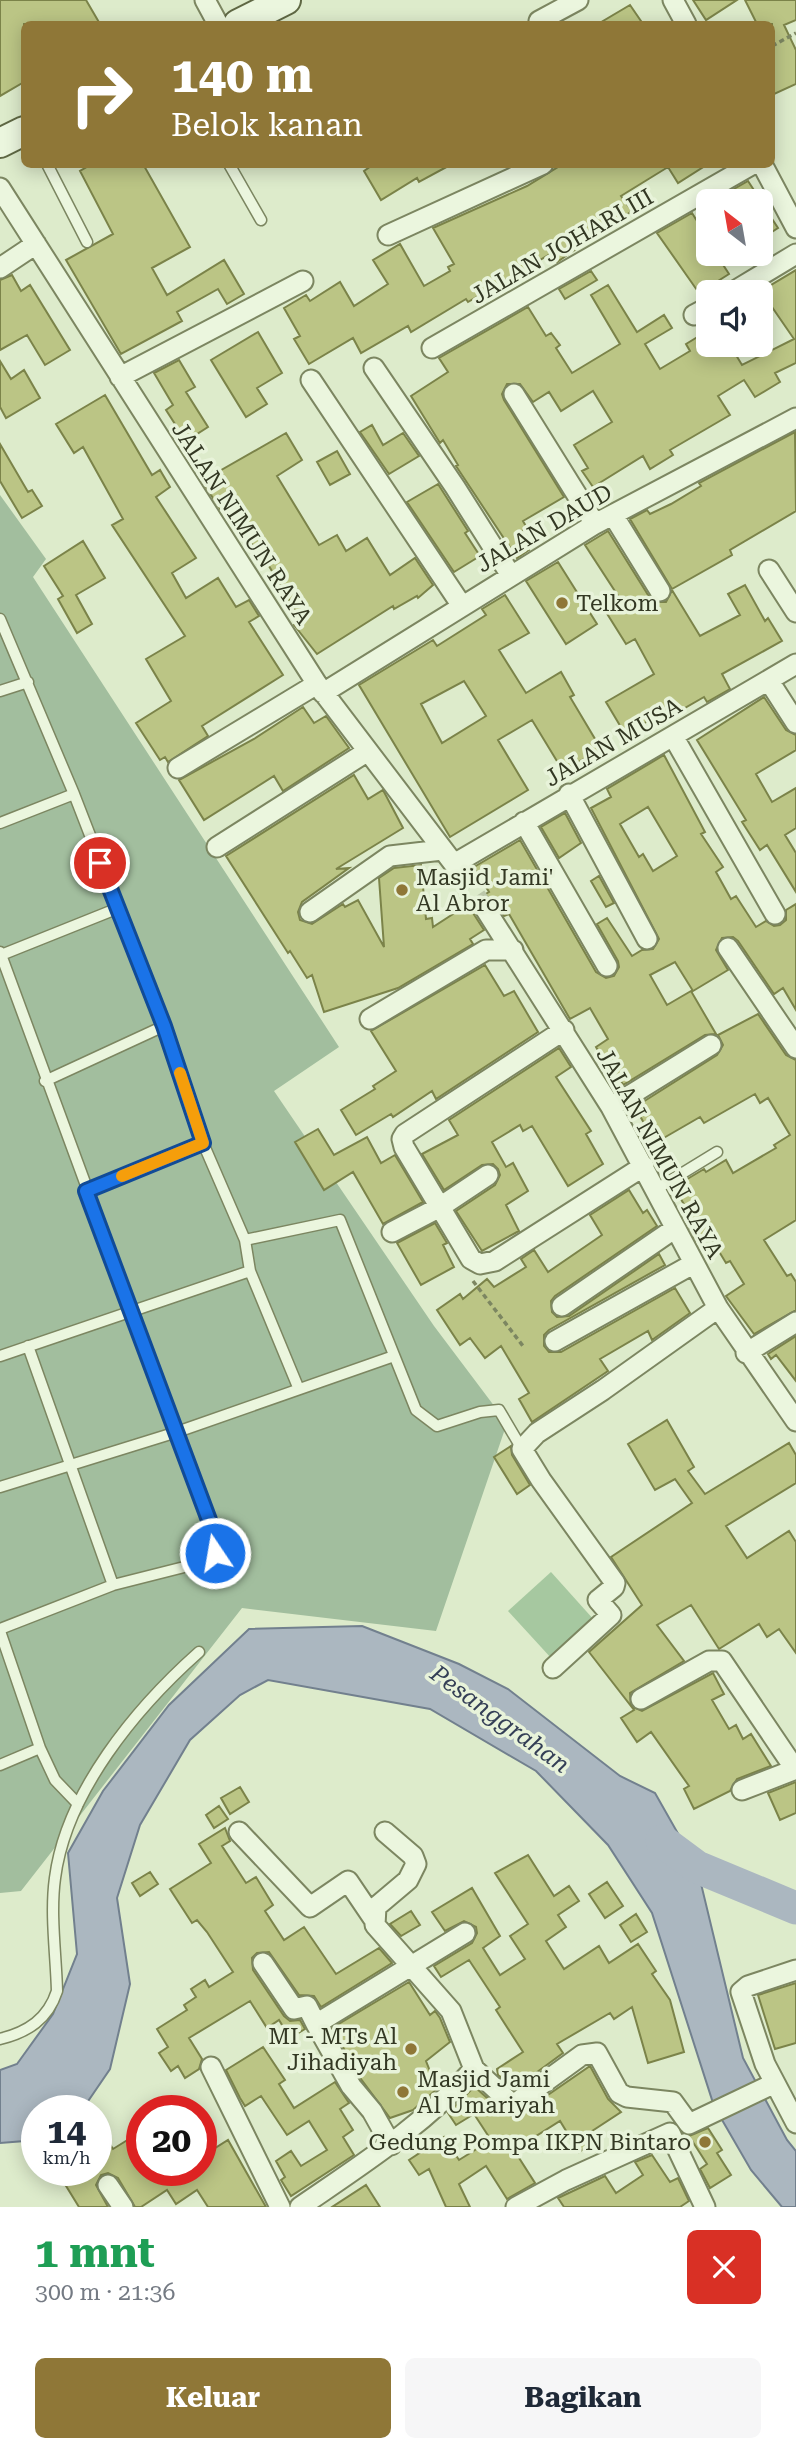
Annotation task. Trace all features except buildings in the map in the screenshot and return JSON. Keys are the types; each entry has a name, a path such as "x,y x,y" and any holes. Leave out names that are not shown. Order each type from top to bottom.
{"main road":[{"path":"248,13 286,0"}],"street":[{"path":"205,0 216,21"},
{"path":"540,21 578,0"},
{"path":"673,0 684,21"},
{"path":"388,235 534,168"},
{"name":"JALAN JOHARI III","path":"432,348 746,168"},
{"path":"764,168 796,228"},
{"name":"JALAN NIMUN RAYA","path":"0,188 320,688 452,862"},
{"path":"0,268 36,244"},
{"path":"753,280 796,254"},
{"path":"120,377 303,281"},
{"path":"374,368 455,486 510,574"},
{"path":"311,380 462,606"},
{"path":"514,394 595,524"},
{"name":"JALAN DAUD","path":"178,768 462,606 595,524 796,418"},
{"path":"613,515 660,591"},
{"path":"769,570 796,612"},
{"name":"JALAN MUSA","path":"452,862 796,664"},
{"path":"769,681 796,723"},
{"path":"673,736 775,914"},
{"path":"218,846 368,751"},
{"path":"569,794 647,939"},
{"path":"524,822 607,966"},
{"path":"310,912 390,856 452,862"},
{"name":"JALAN NIMUN RAYA","path":"484,907 611,1107 718,1308 746,1353 796,1421"},
{"path":"728,948 796,1048"},
{"path":"370,1019 486,950 513,950"},
{"path":"564,1030 405,1134 402,1139 404,1147 471,1259 487,1264 644,1166"},
{"path":"611,1107 712,1045"},
{"path":"392,1232 440,1207 488,1175"},
{"path":"562,1306 674,1229"},
{"path":"555,1341 693,1264"},
{"path":"553,1668 611,1615 598,1600 615,1585 522,1448 537,1433 603,1390 718,1308"},
{"path":"746,1353 796,1322"},
{"path":"640,1699 709,1661 722,1661 795,1769 742,1790"},
{"path":"239,1832 310,1907 348,1881 375,1925 452,2011 474,2069 513,2105 590,2051 597,2053 619,2093 627,2097 673,2102 690,2124 769,2086"},
{"path":"373,1918 376,1907 416,1869 413,1856 385,1832"},
{"path":"316,2024 465,1933"},
{"path":"263,1963 294,2009 307,2006 351,2086 372,2111 391,2145"},
{"path":"796,1970 748,1986 741,1992 765,2064 769,2086 796,2123"},
{"path":"211,2067 281,2207"},
{"path":"300,2207 391,2145 447,2099 474,2069"},
{"path":"516,2207 566,2180 670,2133 705,2207"},
{"path":"109,2186 123,2207"}],"lane":[{"path":"49,168 87,242"},
{"path":"231,168 261,220"},
{"path":"0,619 74,794 116,909 164,1026 203,1143 245,1240 250,1271 298,1388"},
{"path":"0,691 28,682"},
{"path":"0,823 74,794"},
{"path":"78,1804 55,1780 40,1748 0,1630 113,1585 208,1561 215,1553 216,1542 45,1081 1,953 116,909"},
{"path":"45,1081 164,1026"},
{"path":"86,1191 203,1143"},
{"path":"655,1189 717,1152"},
{"path":"245,1240 341,1220 416,1410 437,1426 480,1412 498,1410 522,1448"},
{"path":"0,1356 250,1271"},
{"path":"28,1346 113,1585"},
{"path":"0,1487 71,1462 177,1432 394,1356"},
{"path":"0,2039 19,2034 35,2025 52,2008 57,1991 54,1880 62,1839 78,1804 123,1731 154,1695 199,1652"},
{"path":"0,1765 40,1748"}],"path":[{"path":"775,44 796,33"},
{"path":"487,1264 472,1284 523,1346"}],"green space":[{"path":"0,495 46,559 33,577 339,1047 274,1091 434,1326 507,1423 436,1631 242,1608 21,1891 0,1893"},
{"path":"551,1572 595,1621 552,1659 508,1611"}],"water":[{"name":"Pesanggrahan","path":"362,1626 459,1664 508,1689 620,1776 655,1793 697,1867 743,2058 787,2140 796,2151 796,2207 782,2207 751,2170 714,2106 652,1913 608,1845 536,1771 430,1709 268,1680 240,1695 190,1740 140,1825 117,1898 130,1984 110,2069 92,2095 21,2095 21,2141 0,2143 0,2070 17,2064 53,2014 77,1954 68,1853 103,1791 169,1705 249,1629"}],"waterway":[{"path":"662,1841 697,1867 796,1908"}],"tunnel":[{"path":"460,872 484,907"}],"slow traffic":[{"path":"122,1176 203,1143 180,1073"}],"place":[{"name":"Telkom","path":"562,603"},
{"name":"Masjid Jami' Al Abror","path":"402,890"},
{"name":"MI - MTs Al Jihadiyah","path":"411,2049"},
{"name":"Masjid Jami Al Umariyah","path":"403,2092"},
{"name":"Gedung Pompa IKPN Bintaro","path":"705,2142"}],"route":[{"path":"100,863 164,1026 203,1143 86,1191 209,1520 216,1542 215,1553"}]}
